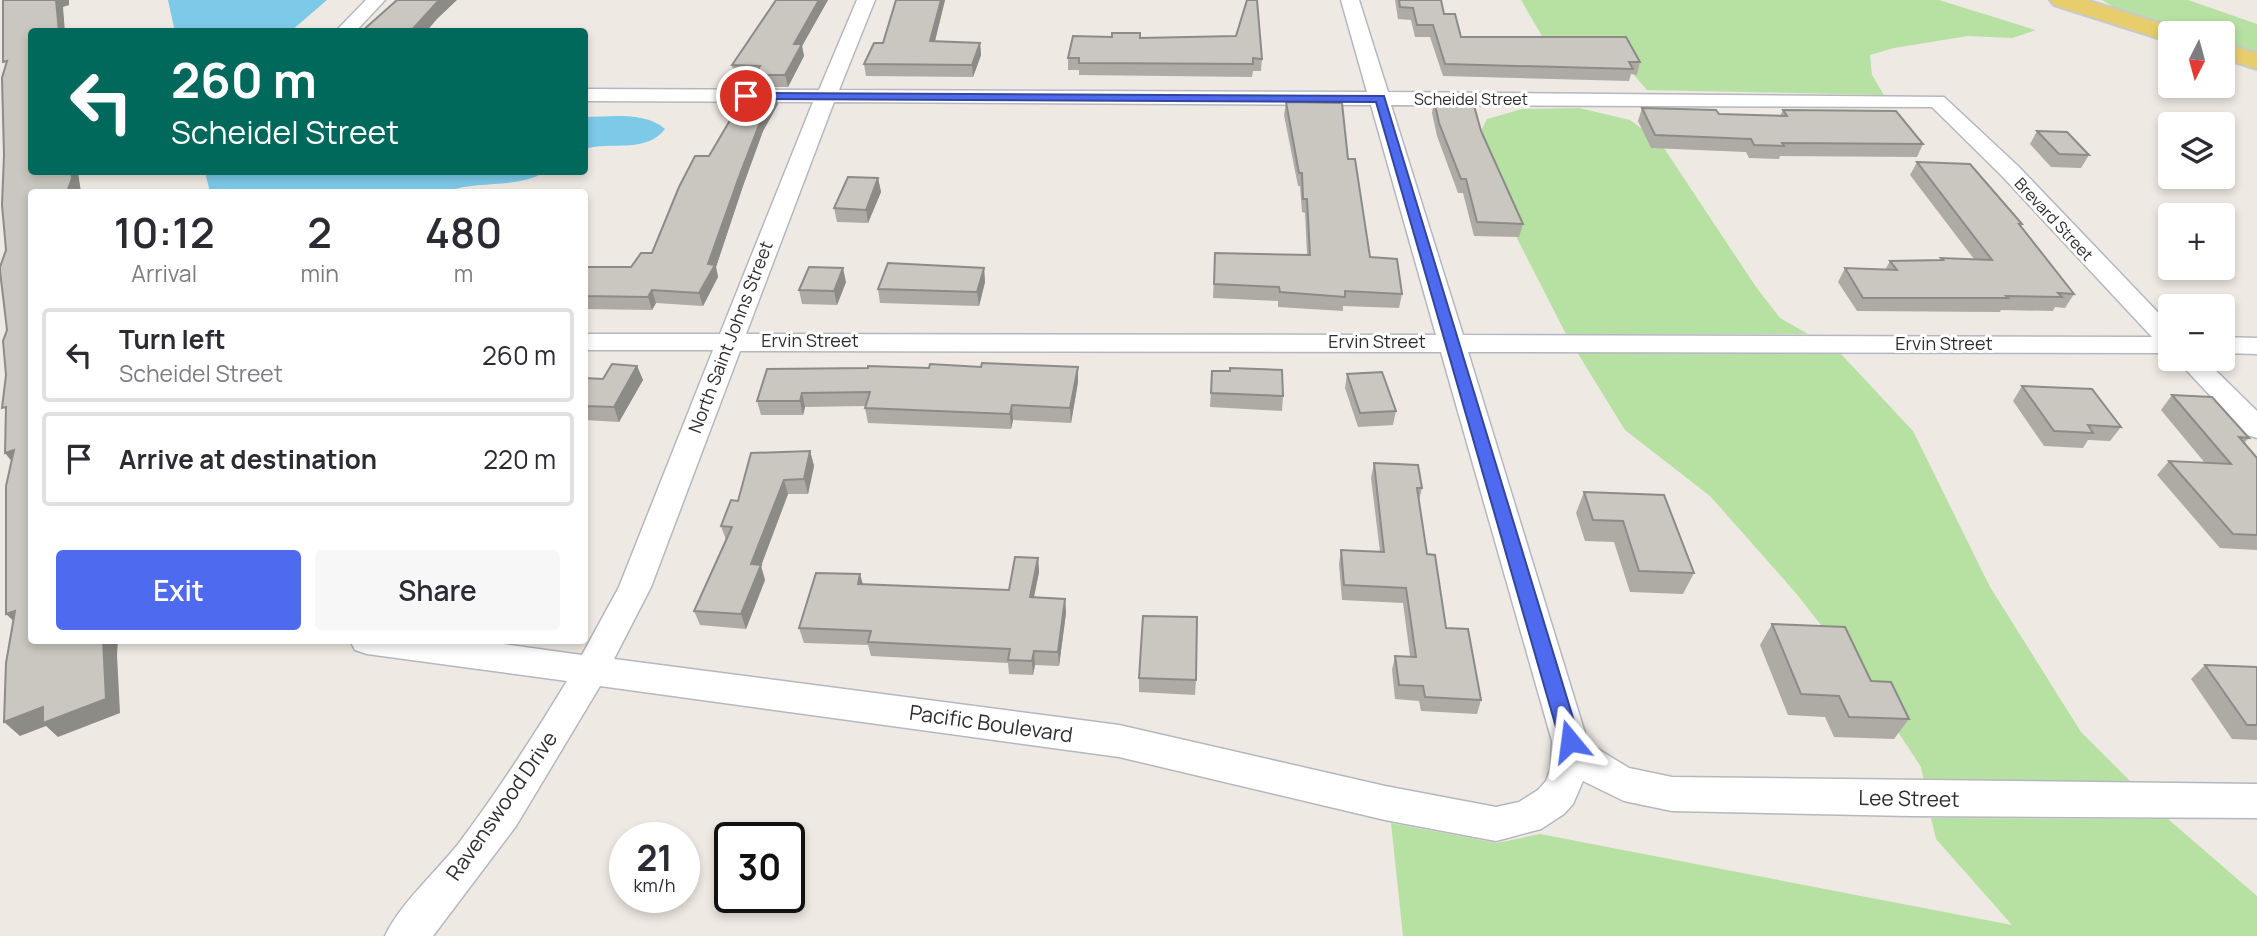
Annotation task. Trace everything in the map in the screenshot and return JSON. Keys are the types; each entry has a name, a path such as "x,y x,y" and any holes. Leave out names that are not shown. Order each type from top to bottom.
{"main road":[{"path":"2062,0 2158,30"},
{"path":"2235,54 2257,61"}],"street":[{"path":"348,28 376,0"},
{"name":"North Saint Johns Street","path":"591,670 635,587 729,341 866,0"},
{"path":"1350,0 1572,752"},
{"name":"Scheidel Street","path":"588,95 1937,101"},
{"name":"Brevard Street","path":"1937,101 2010,171 2028,194 2158,328"},
{"name":"Ervin Street","path":"588,342 2158,345"},
{"path":"2235,345 2257,346"},
{"path":"2201,371 2257,428"},
{"name":"Pacific Boulevard","path":"397,644 1119,741 1261,772 1384,803 1496,824 1527,817 1551,802 1560,792 1570,768 1572,752"},
{"name":"Ravenswood Drive","path":"406,936 481,842 591,670"},
{"name":"Lee Street","path":"1572,752 1601,774 1624,784 1672,794 2257,801"}],"green space":[{"path":"1521,0 1939,0 2036,30 2012,38 1968,36 1894,48 1870,55 1872,75 1884,95 1647,90 1606,43 1612,36 1542,36"},
{"path":"2102,0 2188,0 2257,24 2257,57 2235,51 2235,21 2158,21 2158,27"},
{"path":"1579,108 1630,120 1660,142 1756,287 1780,318 1808,334 1566,334 1502,209 1478,137 1487,119 1522,109"},
{"path":"1577,352 1840,353 1913,431 1990,587 2081,732 2131,782 1924,781 1921,767 1864,680 1795,592 1710,496 1625,430"},
{"path":"1931,818 2168,819 2257,896 2257,936 1403,936 1391,823 1497,843 1540,834 2012,925 1936,839"}],"water":[{"path":"168,0 327,0 294,28 174,28"},
{"path":"588,117 637,117 657,123 665,129 648,142 588,148"},
{"path":"206,175 538,175 521,181 455,189 209,189"}],"building":[{"path":"3,0 56,0 59,28 28,28 28,175 72,175 72,178 68,189 28,189 28,644 103,644 106,699 43,723 43,707 4,722 6,663 15,611 6,614 6,486 14,450 5,453 6,407 2,408 6,375 3,341 7,330 0,271 6,250 2,205 2,78 7,61 3,62"},
{"path":"397,0 439,0 414,28 366,28"},
{"path":"776,0 819,0 794,44 802,44 785,75 755,75 760,66 732,65"},
{"path":"896,0 941,0 930,41 980,43 972,65 864,64 874,43 883,43"},
{"path":"1247,0 1257,0 1262,59 1253,58 1253,64 1079,63 1079,58 1068,58 1073,36 1112,37 1112,33 1140,33 1140,38 1236,36"},
{"path":"1399,0 1441,0 1444,14 1455,14 1461,37 1626,37 1640,62 1629,62 1633,69 1445,64 1433,25 1417,25 1413,8 1400,7"},
{"path":"746,93 776,93 761,120 708,264 715,265 699,293 652,290 648,297 588,296 588,267 631,267 641,253 652,253 695,156 709,156"},
{"path":"1434,100 1473,102 1481,131 1523,224 1477,222 1466,179 1461,179 1439,123"},
{"path":"1286,102 1342,103 1348,159 1355,159 1370,257 1397,259 1402,294 1345,291 1345,297 1280,292 1279,287 1214,284 1215,253 1310,255 1307,199 1303,199 1302,173 1299,173"},
{"path":"1642,108 1787,116 1783,110 1896,111 1923,144 1754,145 1751,139 1655,135"},
{"path":"2037,131 2067,132 2089,155 2059,154"},
{"path":"1917,162 1970,164 2022,224 2019,224 2074,294 2058,293 2062,297 1863,298 1845,268 1897,270 1890,261 1943,260 1941,258 1992,260"},
{"path":"848,177 878,178 866,210 834,208"},
{"path":"888,263 984,268 977,292 878,289"},
{"path":"809,267 843,268 834,291 799,290"},
{"path":"982,363 1078,367 1070,408 1012,405 1010,414 865,408 870,392 802,393 800,401 757,401 767,369 868,366 929,368 930,364 981,367"},
{"path":"612,364 637,366 614,407 588,406 588,378 603,379"},
{"path":"1230,368 1282,370 1283,396 1211,393 1212,371 1230,371"},
{"path":"1382,372 1396,411 1360,413 1347,374"},
{"path":"2022,386 2092,389 2121,427 2088,425 2093,433 2054,431"},
{"path":"2172,395 2212,397 2249,438 2239,437 2257,458 2257,535 2233,534 2169,461 2231,464"},
{"path":"810,451 804,479 784,480 751,564 761,565 741,614 694,611 732,527 721,526 731,500 738,501 751,453"},
{"path":"1374,463 1418,465 1422,488 1417,488 1427,554 1435,555 1446,628 1468,629 1481,700 1425,697 1423,686 1399,685 1395,656 1416,657 1406,588 1344,585 1341,550 1384,552"},
{"path":"1584,492 1664,495 1694,573 1639,571 1623,521 1593,520"},
{"path":"1015,557 1038,558 1030,597 1065,599 1058,652 1034,651 1032,661 1008,660 1010,649 868,642 871,631 799,628 816,573 860,574 858,584 1009,590"},
{"path":"1143,616 1197,617 1196,680 1139,678"},
{"path":"1772,624 1845,627 1871,681 1891,682 1909,719 1849,717 1839,696 1801,694"},
{"path":"2205,665 2257,667 2257,725 2247,725"}],"route":[{"path":"746,96 1380,98 1570,741"}]}
